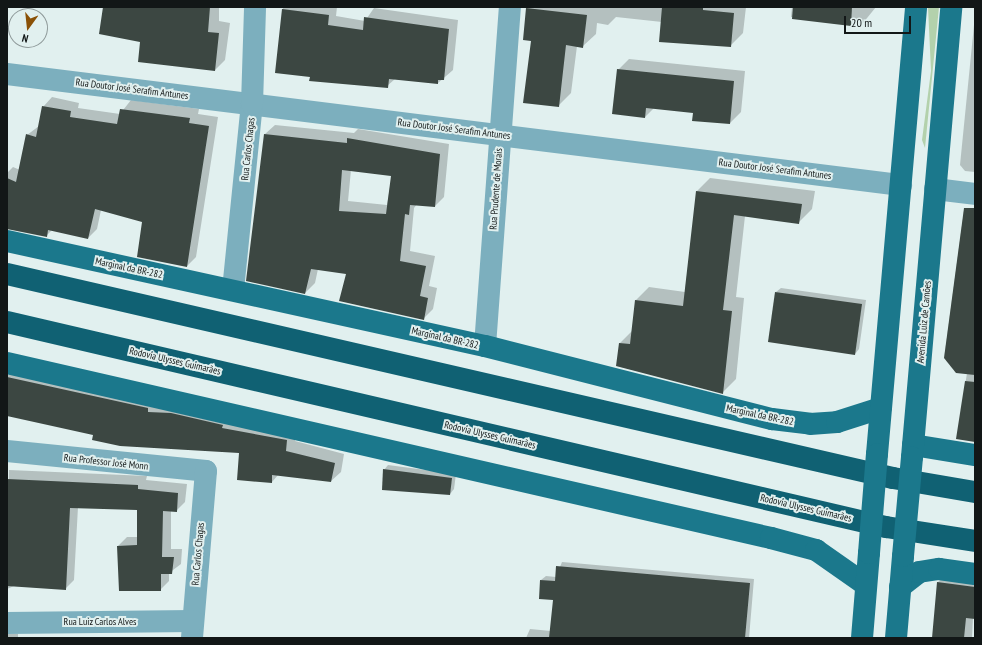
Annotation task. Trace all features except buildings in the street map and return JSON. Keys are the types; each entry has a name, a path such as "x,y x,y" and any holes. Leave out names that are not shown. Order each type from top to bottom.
{"highway":[{"path":"7,274 893,478 975,492"},
{"name":"Rodovia Ulysses Guimarães","path":"7,322 886,527 975,541"}],"main road":[{"path":"862,638 916,7"},
{"name":"Avenida Luiz de Camões","path":"896,638 951,7"},
{"path":"901,185 935,189"},
{"name":"Marginal da BR-282","path":"7,242 485,346 772,419 810,424 837,422 881,408"},
{"path":"7,363 771,538 816,550 866,585"},
{"path":"912,451 975,455"},
{"path":"900,587 919,572 939,569 975,574"}],"street":[{"name":"Rua Carlos Chagas","path":"233,290 252,104 255,7"},
{"name":"Rua Prudente de Morais","path":"485,346 510,7"},
{"name":"Rua Doutor José Serafim Antunes","path":"7,74 901,185"},
{"path":"935,189 975,194"},
{"name":"Rua Professor José Monn","path":"7,451 206,471"},
{"name":"Rua Carlos Chagas","path":"192,630 206,471"},
{"name":"Rua Luiz Carlos Alves","path":"7,623 192,630"}],"green space":[{"path":"928,7 939,7 925,148 922,140 931,71"}]}
